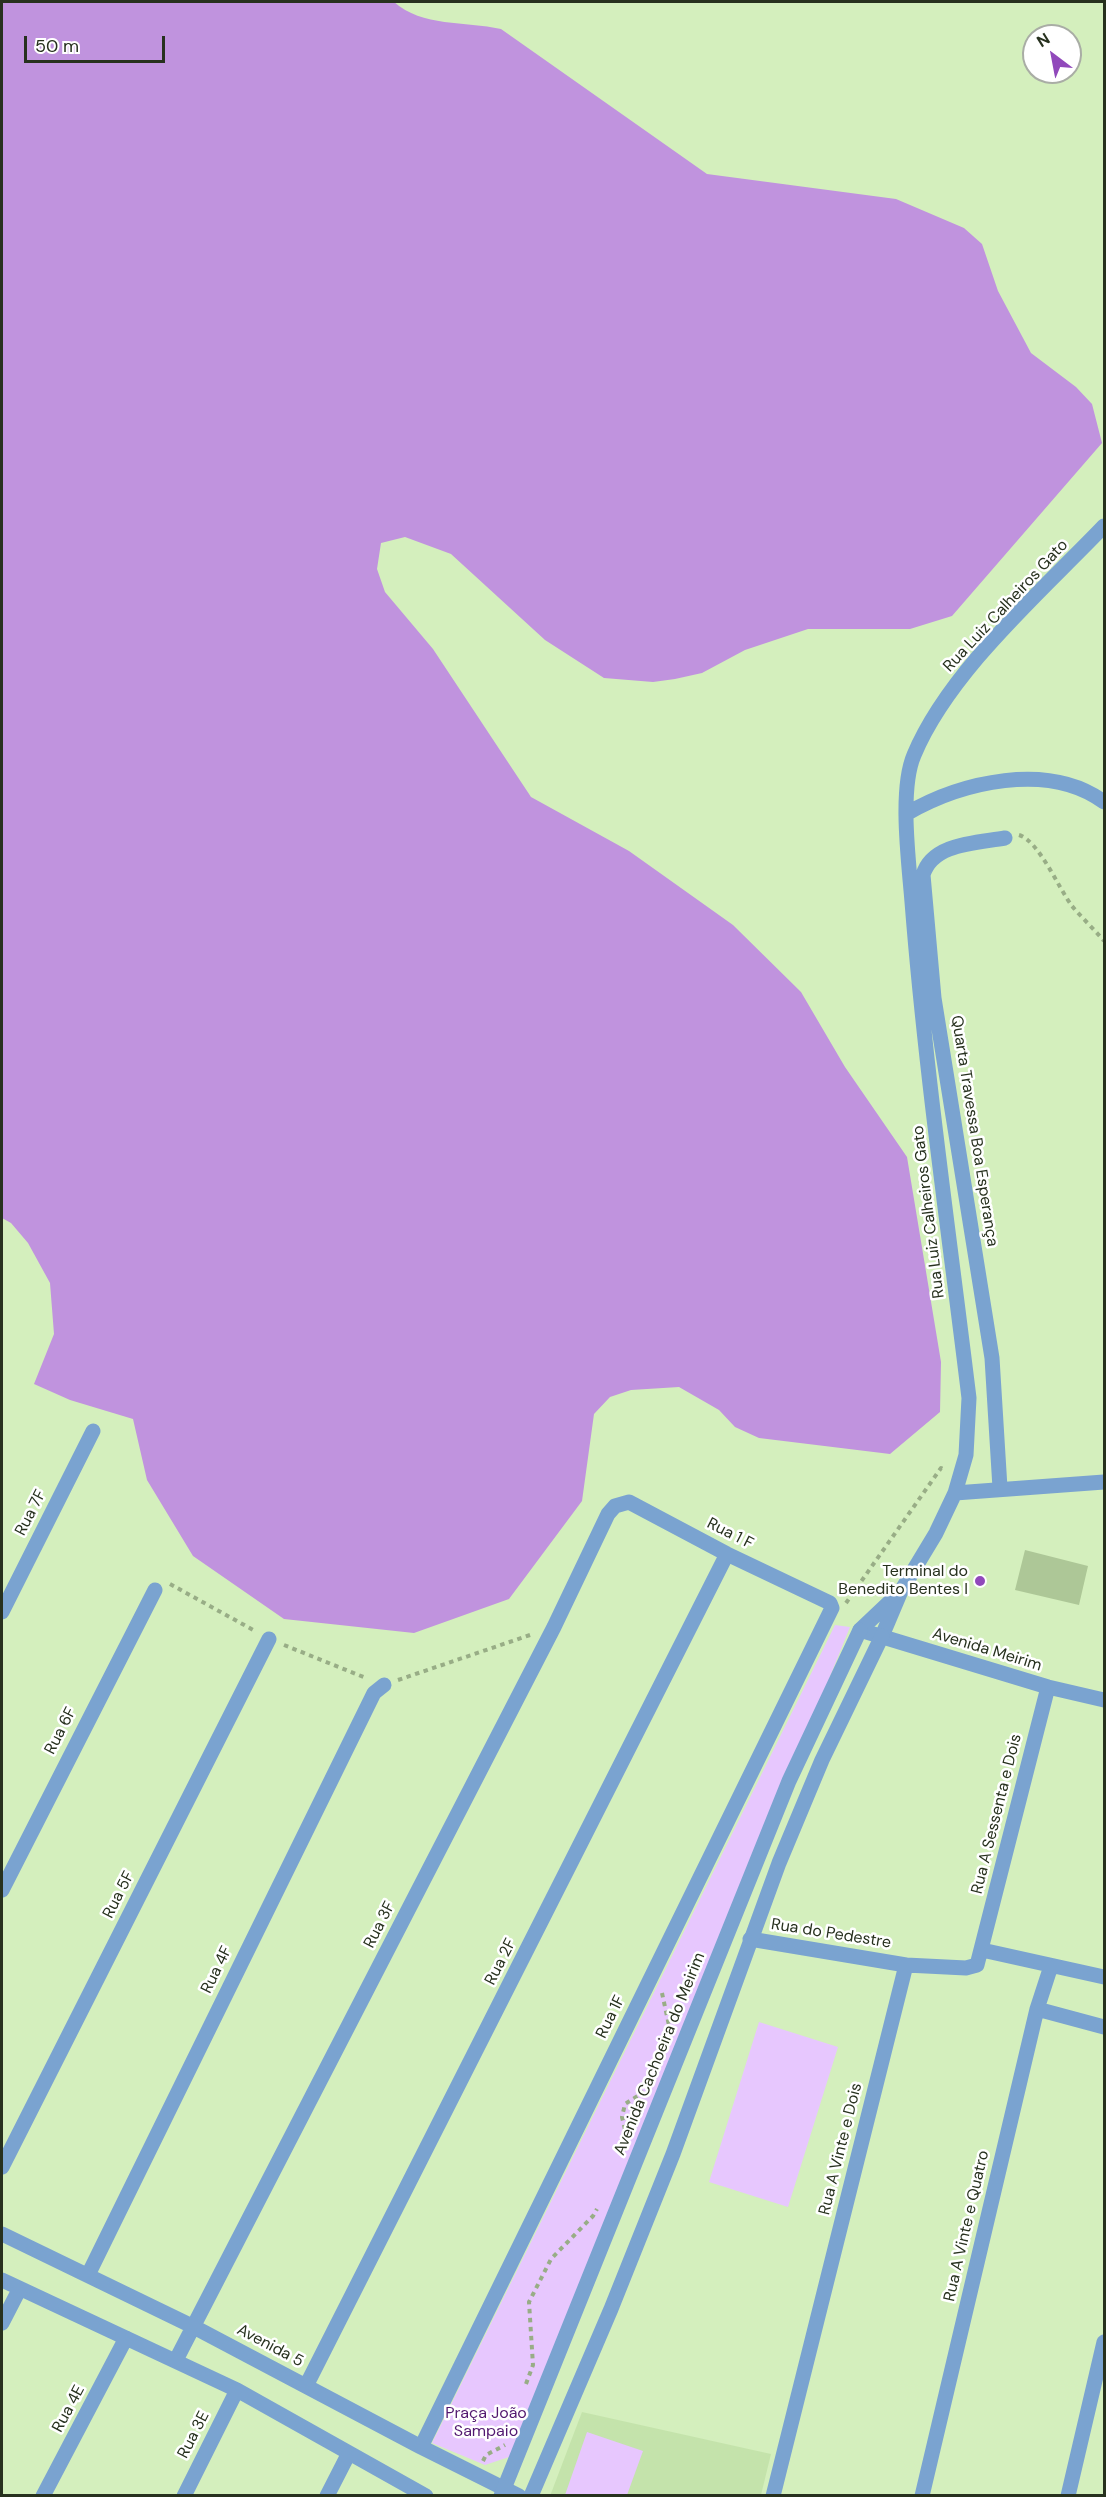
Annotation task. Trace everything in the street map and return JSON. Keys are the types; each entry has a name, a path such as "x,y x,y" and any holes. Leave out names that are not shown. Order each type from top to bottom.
{"street":[{"name":"Rua Luiz Calheiros Gato","path":"882,1636 901,1591 936,1533 955,1493 966,1455 969,1398 917,965 906,813 912,759 927,725 955,687 992,643 1104,526"},
{"path":"906,813 936,796 975,784 1036,779 1062,782 1091,792 1104,802"},
{"name":"Quarta Travessa Boa Esperança","path":"1000,1488 992,1358 934,998 923,875 926,865 943,850 1005,837"},
{"name":"Rua 7F","path":"2,1611 93,1431"},
{"path":"955,1493 1104,1482"},
{"name":"Rua 1 F","path":"615,1506 629,1502 727,1554 836,1606"},
{"name":"Rua 3F","path":"176,2360 554,1628 608,1514 615,1506"},
{"name":"Rua 2F","path":"306,2386 727,1554"},
{"name":"Rua 6F","path":"2,1890 155,1590"},
{"name":"Rua Luiz Calheiros Gato","path":"860,1630 901,1591"},
{"name":"Rua 1F","path":"421,2447 832,1608 836,1606"},
{"name":"Avenida Meirim","path":"860,1630 1048,1687 1104,1700"},
{"name":"Avenida Cachoeira do Meirim","path":"502,2493 789,1782 860,1630"},
{"path":"531,2496 611,2309 673,2154 778,1863 822,1760 882,1636"},
{"name":"Rua 5F","path":"2,2167 269,1639"},
{"name":"Rua 4F","path":"88,2275 374,1693 384,1685"},
{"name":"Rua A Sessenta e Dois","path":"982,1950 1048,1687"},
{"name":"Rua do Pedestre","path":"750,1939 906,1965"},
{"path":"906,1965 966,1968 977,1965 982,1950 1104,1977"},
{"name":"Rua A Vinte e Dois","path":"773,2496 906,1965"},
{"name":"Rua A Vinte e Quatro","path":"922,2496 1037,2009 1051,1966"},
{"path":"1037,2009 1104,2027"},
{"name":"Avenida 5","path":"2,2234 194,2327 477,2476 502,2493 519,2496"},
{"path":"2,2280 237,2390 426,2496"},
{"path":"2,2323 20,2290"},
{"name":"Rua 4E","path":"44,2496 126,2338"},
{"path":"1068,2496 1104,2342"},
{"name":"Rua 3E","path":"184,2496 237,2390"},
{"path":"327,2496 349,2453"}],"path":[{"path":"1005,837 1018,835 1025,837 1072,906 1104,941"},
{"path":"836,1606 941,1468 960,1476"},
{"path":"384,1685 554,1628"},
{"path":"659,1984 670,2030 666,2041"},
{"path":"623,2148 627,2139 622,2117 625,2104 643,2094 648,2083"},
{"path":"525,2388 532,2365 529,2302 551,2259 593,2216 597,2206"},
{"path":"477,2476 486,2455 506,2444"}],"shaded area":[{"path":"2,2 394,2 417,16 501,29 707,174 896,199 964,228 982,244 998,291 1031,353 1076,387 1092,404 1102,443 952,616 910,629 808,629 745,650 702,673 675,679 653,682 604,678 545,640 451,554 405,537 381,543 377,569 385,592 433,649 531,797 629,851 733,925 801,992 845,1067 907,1157 941,1362 940,1412 890,1454 759,1438 735,1427 719,1410 679,1387 631,1390 610,1397 594,1414 582,1501 509,1599 414,1633 284,1619 193,1556 147,1480 133,1419 70,1400 34,1384 54,1334 50,1283 28,1243 11,1223 2,1218"},
{"path":"582,2412 771,2454 761,2495 550,2496"}],"green space":[{"name":"Praça João Sampaio","path":"835,1625 850,1627 515,2455 485,2465 432,2443"},
{"path":"759,2022 838,2047 788,2207 709,2182"},
{"path":"587,2432 643,2451 627,2495 565,2495"}],"building":[{"path":"1025,1550 1088,1566 1079,1605 1015,1590"}],"place":[{"name":"Terminal do Benedito Bentes I","path":"980,1581"}]}
